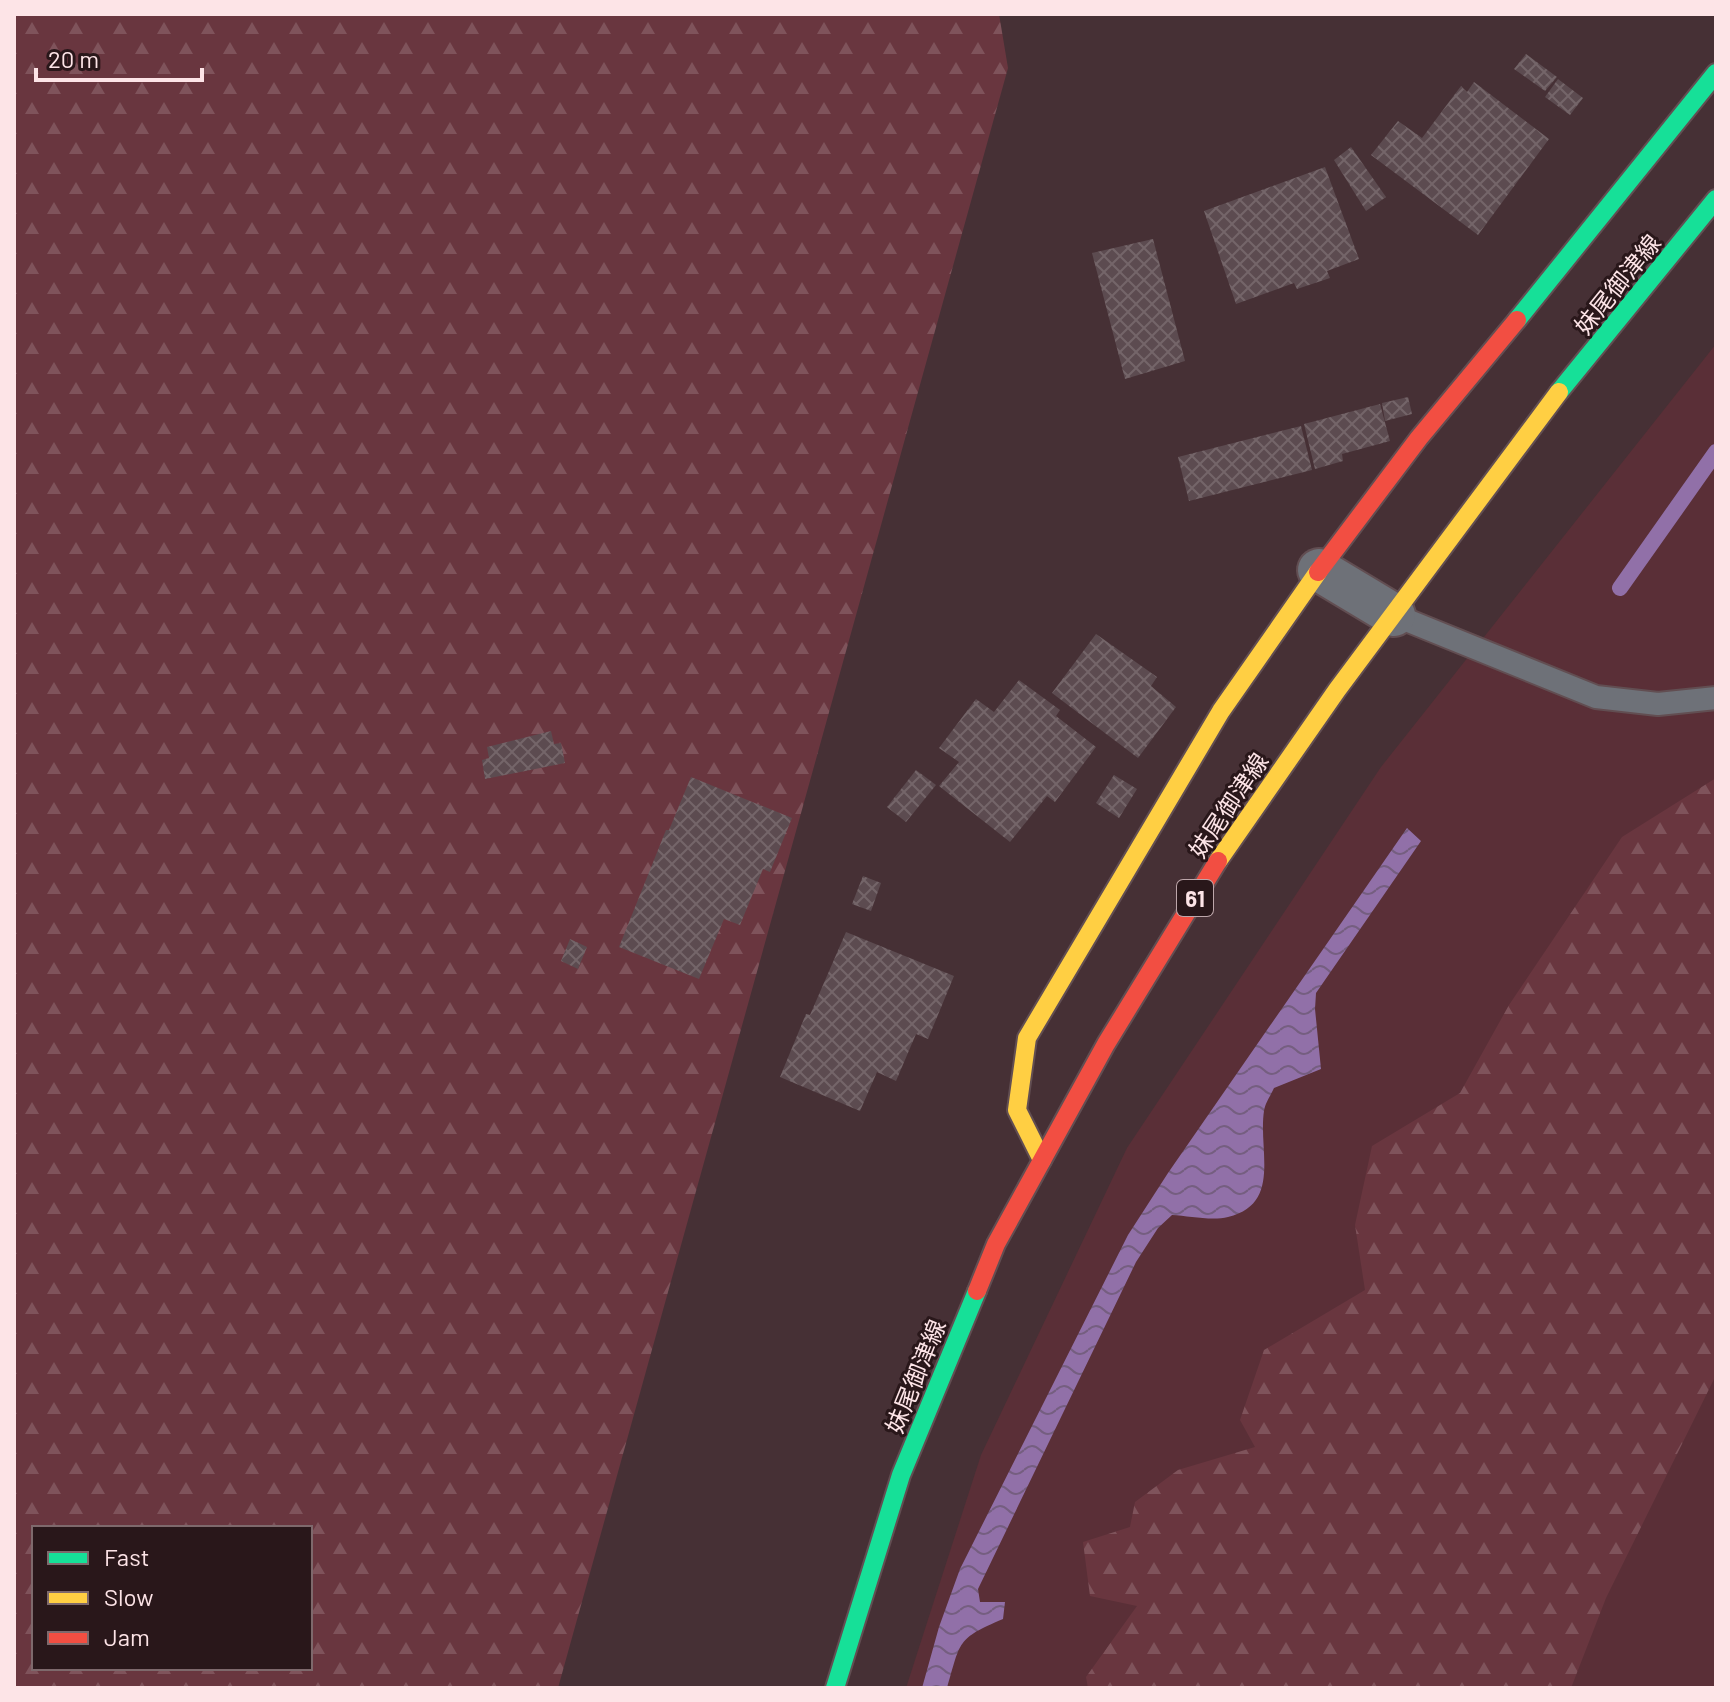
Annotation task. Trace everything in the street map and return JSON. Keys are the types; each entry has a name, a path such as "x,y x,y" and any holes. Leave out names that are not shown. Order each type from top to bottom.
{"main road":[{"path":"1042,1160 1017,1110 1027,1038 1221,711 1319,570 1419,438 1716,73"},
{"name":"妹尾御津線","path":"835,1688 901,1475 996,1244 1106,1044 1225,849 1337,690 1561,390 1716,199"}],"street":[{"path":"1319,570 1394,615"}],"lane":[{"path":"1394,615 1596,697 1658,704 1716,698"}],"shaded area":[{"path":"1716,344 1716,1688 906,1688 981,1455 1127,1148 1381,767"}],"green space":[{"path":"14,14 999,14 1008,68 558,1688 14,1688"},
{"path":"1716,778 1716,1375 1606,1598 1571,1688 1088,1688 1086,1677 1137,1606 1090,1596 1083,1542 1130,1527 1135,1502 1178,1470 1255,1447 1240,1420 1264,1350 1365,1290 1355,1225 1372,1146 1460,1093 1509,1005 1622,837"}],"water":[{"path":"1407,828 1421,841 1316,993 1321,1069 1274,1088 1266,1105 1264,1174 1256,1200 1245,1210 1228,1217 1172,1215 1158,1228 1136,1262 978,1589 980,1602 1005,1602 1003,1619 976,1632 963,1643 947,1688 922,1688 960,1569 1128,1235"}],"building":[{"path":"1526,54 1557,77 1545,91 1514,69"},
{"path":"1558,79 1583,98 1570,115 1545,97"},
{"path":"1474,82 1549,139 1478,235 1371,155 1398,121 1422,138 1461,86 1467,92"},
{"path":"1351,147 1386,197 1366,211 1334,160"},
{"path":"1325,167 1359,259 1327,271 1330,278 1297,289 1294,283 1236,304 1204,211"},
{"path":"1153,239 1185,361 1125,379 1092,253"},
{"path":"1408,397 1412,414 1385,421 1382,403"},
{"path":"1380,404 1390,441 1342,454 1343,461 1315,469 1304,424"},
{"path":"1301,426 1312,470 1189,501 1178,457"},
{"path":"1096,634 1157,677 1151,686 1176,707 1138,758 1052,693"},
{"path":"1019,680 1060,710 1056,716 1096,747 1055,802 1047,796 1010,842 939,786 959,762 939,748 976,699 994,712"},
{"path":"551,731 554,744 561,743 565,763 485,779 482,760 489,758 487,747"},
{"path":"916,770 936,785 906,822 887,807"},
{"path":"1114,775 1137,789 1119,818 1096,803"},
{"path":"691,777 792,818 770,872 763,869 740,925 724,919 699,979 619,947"},
{"path":"863,876 881,883 871,911 852,904"},
{"path":"846,932 954,976 928,1039 916,1034 896,1081 877,1072 860,1111 780,1077 806,1014 810,1015"},
{"path":"570,939 587,947 578,969 561,961"}],"waterway":[{"path":"1620,588 1716,452"}],"traffic: fast":[{"path":"1517,320 1716,73"},
{"path":"1559,392 1716,199"},
{"path":"835,1688 901,1475 977,1291"}],"traffic: slow":[{"path":"1218,861 1337,690 1559,392"},
{"path":"1042,1160 1017,1110 1027,1038 1221,711 1318,572"}],"traffic: jam":[{"path":"1318,572 1419,438 1517,320"},
{"path":"977,1291 996,1244 1106,1044 1218,861"}]}
